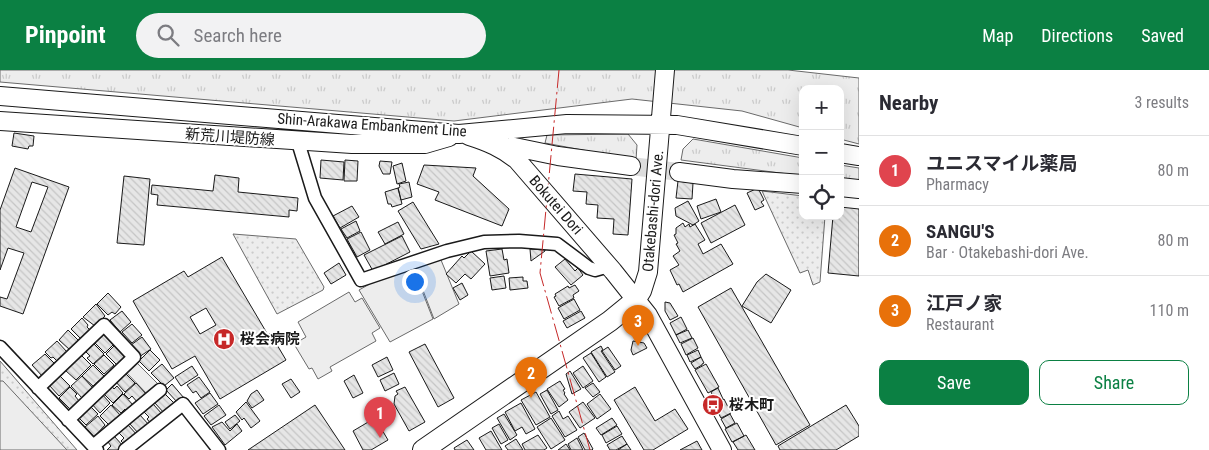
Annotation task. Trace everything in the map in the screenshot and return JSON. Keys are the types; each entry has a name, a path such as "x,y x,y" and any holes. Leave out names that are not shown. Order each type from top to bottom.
{"main road":[{"name":"Otakebashi-dori Ave.","path":"423,450 603,326 636,299 642,291 648,272 665,70"},
{"name":"Shin-Arakawa Embankment Line","path":"0,96 459,134 567,124 661,125 696,128 799,145"},
{"name":"新荒川堤防線","path":"0,121 298,142 376,145 425,144 459,134"},
{"name":"Bokutei Dori","path":"459,134 500,147 517,160 609,266 636,299 656,329 722,450"},
{"name":"Shin-Arakawa Embankment Line","path":"487,142 558,156 631,166"},
{"path":"844,154 859,156"},
{"path":"678,172 733,179 799,184"},
{"path":"844,187 859,188"}],"street":[{"path":"298,142 315,198 361,280 447,251 484,242 519,241 557,244 589,268 595,270 609,266"},
{"path":"38,388 104,324 134,357 68,420"},
{"path":"0,347 95,448 160,390"},
{"path":"125,450 183,404 219,450"}],"green space":[{"path":"0,70 788,70 859,78 859,144 844,140 844,85 799,85 799,127 742,111 632,99 454,121 0,82"},
{"path":"628,134 637,145 636,160 545,143 547,135"},
{"path":"693,139 799,157 799,175 681,160 683,149"},
{"path":"844,166 859,168 859,180 844,179"},
{"path":"762,191 799,196 799,220 825,220 820,282 813,285 808,270 800,273"},
{"path":"233,234 296,239 324,287 323,290 277,314"},
{"path":"0,361 77,450 0,450"}],"shaded area":[{"path":"441,260 459,304 434,319 414,267"},
{"path":"413,268 433,319 390,342 359,290 375,281"},
{"path":"349,292 355,302 362,298 380,328 372,333 376,341 330,367 332,371 318,379 312,368 309,369 294,344 306,337 298,322"},
{"path":"134,360 159,385 148,395 124,370"},
{"path":"0,381 3,381 67,450 0,450"}],"building":[{"path":"14,133 34,136 33,146 29,146 28,149 12,146"},
{"path":"321,160 344,162 343,180 320,178"},
{"path":"345,160 358,161 357,181 344,181"},
{"path":"380,161 392,162 390,174 383,174 379,166"},
{"path":"402,163 406,181 397,184 393,166"},
{"path":"424,165 476,168 473,176 509,209 502,226 435,200 439,192 417,184"},
{"path":"15,168 69,187 23,314 0,306 0,297 7,299 24,253 8,248 0,270 0,210","holes":["32,182 48,187 31,232 16,227"]},
{"path":"575,174 632,179 628,235 613,234 614,219 597,218 598,205 586,204 587,192 573,191"},
{"path":"215,175 239,178 238,192 298,198 297,211 289,210 289,217 157,205 158,195 151,194 152,185 213,191"},
{"path":"124,176 150,179 144,245 117,243"},
{"path":"678,181 693,183 692,199 676,198"},
{"path":"409,182 412,197 401,200 399,184"},
{"path":"398,188 402,204 392,207 391,204 388,204 385,192"},
{"path":"758,188 764,200 761,202 764,206 755,210 747,193"},
{"path":"716,199 721,212 701,219 697,206"},
{"path":"688,201 699,221 693,225 676,216 675,208"},
{"path":"413,202 439,244 421,249 398,211"},
{"path":"735,205 745,225 711,243 701,223"},
{"path":"352,206 359,217 340,228 333,216"},
{"path":"844,207 859,209 859,276 828,273 833,220 844,220"},
{"path":"356,221 360,231 347,238 341,229"},
{"path":"398,222 404,234 385,244 378,232"},
{"path":"683,223 685,227 689,224 690,227 695,224 705,240 698,244 703,254 721,244 733,264 683,292 679,284 677,285 670,270 679,265 673,256 680,251 674,235 676,234 676,228"},
{"path":"361,232 370,250 357,257 347,239"},
{"path":"402,236 410,252 373,271 364,255"},
{"path":"502,249 504,260 507,259 509,273 490,276 486,251"},
{"path":"530,249 545,250 545,251 531,261"},
{"path":"471,251 485,264 471,279 465,274 456,283 446,274 462,256 464,258"},
{"path":"222,257 268,335 270,333 286,360 220,399 195,356 172,369 133,301 184,271 188,277","holes":["206,308 216,325 200,334 190,317"]},
{"path":"565,259 575,271 578,268 583,275 571,285 555,267"},
{"path":"339,263 346,275 331,284 324,273"},
{"path":"766,274 791,290 771,323 742,306 757,282"},
{"path":"504,276 506,288 492,290 490,278"},
{"path":"523,277 523,281 527,281 528,288 510,290 509,278"},
{"path":"462,283 468,295 460,300 453,288"},
{"path":"575,285 579,291 573,295 574,298 559,306 554,297 556,296 555,294 568,286 569,288"},
{"path":"731,288 810,425 776,445 698,307"},
{"path":"108,293 121,307 115,314 112,312 108,315 97,304"},
{"path":"574,299 580,310 564,319 558,308"},
{"path":"665,302 670,303 678,316 670,320 665,311"},
{"path":"96,304 105,316 95,326 83,317"},
{"path":"122,311 131,322 120,332 110,320"},
{"path":"581,311 585,318 567,328 563,321"},
{"path":"681,317 687,329 676,335 670,323"},
{"path":"82,318 90,330 81,339 71,329"},
{"path":"132,324 142,335 132,343 122,332"},
{"path":"68,330 79,341 70,350 59,340"},
{"path":"688,330 692,338 680,343 676,335"},
{"path":"105,331 115,343 105,353 94,342"},
{"path":"142,337 151,349 139,357 131,345"},
{"path":"693,338 698,348 686,355 681,344"},
{"path":"57,341 67,352 57,361 45,352"},
{"path":"633,341 644,343 647,348 633,355 631,350"},
{"path":"117,343 125,358 117,365 106,354"},
{"path":"94,344 104,354 93,364 87,358 90,356 86,352"},
{"path":"425,344 454,398 438,407 409,352"},
{"path":"601,346 603,350 601,351 615,372 607,377 591,352"},
{"path":"608,347 621,366 615,370 602,351"},
{"path":"150,350 160,360 149,371 139,361"},
{"path":"698,350 701,357 690,362 687,355"},
{"path":"591,353 606,377 599,382 583,358"},
{"path":"45,354 56,365 43,377 32,365"},
{"path":"81,355 91,365 76,380 65,370"},
{"path":"104,355 114,365 104,374 94,364"},
{"path":"387,357 393,370 378,377 372,365"},
{"path":"701,357 704,363 695,369 691,363"},
{"path":"162,364 174,378 164,386 151,373"},
{"path":"706,364 719,387 708,393 695,370"},
{"path":"93,365 104,376 93,386 82,376"},
{"path":"192,366 198,375 181,386 175,377"},
{"path":"583,366 593,381 583,388 573,373"},
{"path":"570,371 581,389 572,394 566,374"},
{"path":"124,372 135,383 125,392 115,381"},
{"path":"394,373 399,384 385,391 380,380"},
{"path":"59,375 70,386 59,396 49,385"},
{"path":"354,375 363,393 353,398 344,381"},
{"path":"82,376 93,388 82,398 71,386"},
{"path":"199,377 210,392 201,398 196,391 193,393 187,385"},
{"path":"291,379 300,392 291,398 282,384"},
{"path":"560,381 565,389 563,390 564,394 568,400 559,407 547,389"},
{"path":"136,383 147,395 138,403 132,396 129,399 124,394"},
{"path":"593,383 600,392 593,397 585,388"},
{"path":"110,384 114,389 117,386 123,393 113,403 102,392"},
{"path":"172,384 184,398 178,403 166,390"},
{"path":"70,387 77,394 75,396 79,401 70,409 59,398"},
{"path":"405,387 425,422 409,431 394,404 395,396 398,394 396,391"},
{"path":"635,387 655,421 675,409 688,429 653,450 644,450 614,400"},
{"path":"718,388 723,399 716,403 711,392"},
{"path":"257,390 264,400 252,408 247,401 251,394"},
{"path":"547,390 558,410 551,414 540,394"},
{"path":"536,392 550,417 536,425 521,400"},
{"path":"101,393 110,403 100,413 91,403"},
{"path":"164,393 176,405 165,414 154,402"},
{"path":"210,393 218,404 203,414 195,403"},
{"path":"123,394 134,406 127,412 125,409 121,413 112,405"},
{"path":"600,394 611,409 597,419 587,404"},
{"path":"724,399 731,413 721,418 714,405"},
{"path":"246,402 260,421 251,428 244,418 242,420 236,412"},
{"path":"583,402 595,418 580,428 569,412"},
{"path":"521,403 535,429 526,434 522,427 515,431 505,412"},
{"path":"153,404 163,415 152,425 147,419 149,417 144,412"},
{"path":"89,405 98,414 86,425 78,417"},
{"path":"111,405 121,416 110,426 100,416"},
{"path":"219,405 226,415 211,425 204,416"},
{"path":"315,405 345,450 248,450"},
{"path":"846,405 859,426 859,436 836,450 780,450 778,446"},
{"path":"559,411 563,419 568,416 577,430 565,437 552,416"},
{"path":"139,414 150,426 140,435 129,423"},
{"path":"504,414 517,435 510,440 497,418"},
{"path":"730,414 735,423 726,428 721,419"},
{"path":"235,415 240,421 230,429 225,422"},
{"path":"98,416 105,425 94,437 85,427"},
{"path":"375,418 388,440 371,450 363,450 353,431"},
{"path":"551,418 565,440 551,449 537,427"},
{"path":"612,418 617,425 601,435 596,428"},
{"path":"222,422 230,431 237,424 242,431 225,445 212,427"},
{"path":"737,423 744,436 732,442 725,429"},
{"path":"499,424 508,440 501,444 492,428"},
{"path":"128,425 138,436 127,447 121,441 124,438 119,433"},
{"path":"617,426 622,434 606,443 602,435"},
{"path":"491,431 502,450 486,450 479,438"},
{"path":"584,433 592,450 585,450 578,437"},
{"path":"538,435 547,448 544,450 525,450 522,444"},
{"path":"746,435 755,450 738,450 733,442"},
{"path":"114,436 124,447 121,450 107,450 111,446 108,442"},
{"path":"622,436 627,444 616,450 610,450 607,445"},
{"path":"577,438 583,450 571,450 568,444"},
{"path":"516,439 523,450 508,450 505,446"},
{"path":"467,440 474,450 455,450 454,448"},
{"path":"697,441 702,450 680,450"},
{"path":"566,444 570,450 558,450"},
{"path":"627,444 631,450 618,450"}],"tunnel":[{"path":"631,166 679,172"}],"power":[{"path":"559,70 540,273 590,450"}],"place":[{"name":"桜会病院","path":"224,339"},
{"name":"江戸ノ家","path":"638,346"},
{"name":"SANGU'S","path":"531,398"},
{"name":"桜木町","path":"713,405"},
{"name":"ユニスマイル薬局","path":"380,438"}]}
